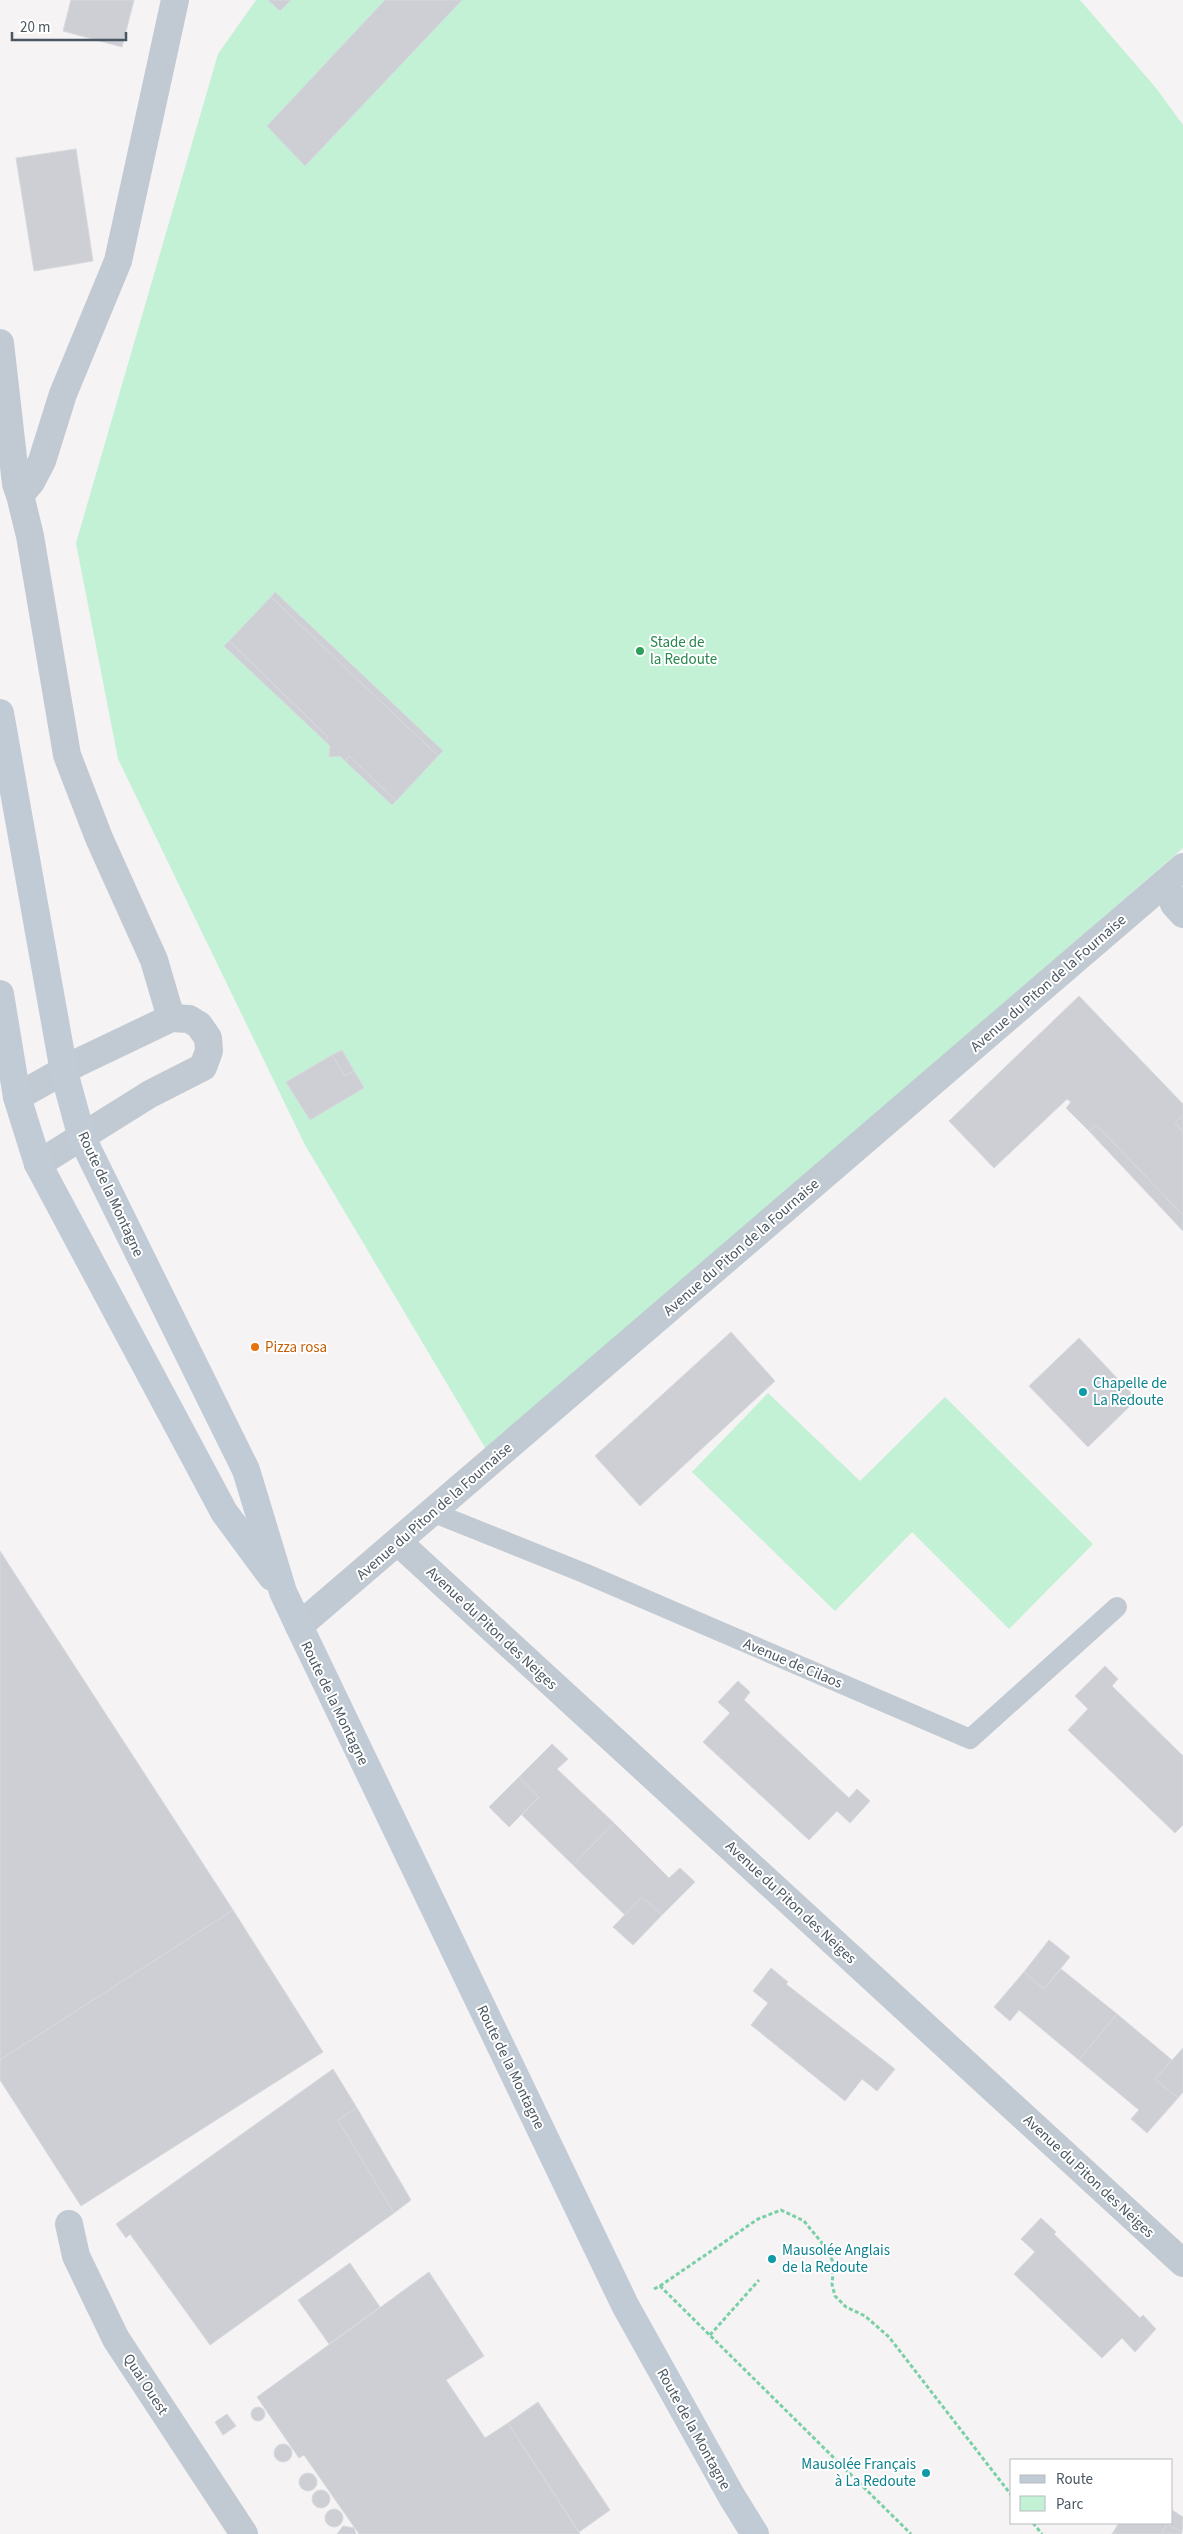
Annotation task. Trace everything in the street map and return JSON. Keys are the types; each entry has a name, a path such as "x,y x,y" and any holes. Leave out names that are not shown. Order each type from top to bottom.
{"main road":[{"name":"Route de la Montagne","path":"0,713 64,1072 82,1138 246,1470 283,1592 625,2305 732,2498 755,2534"},
{"name":"Route de la Montagne","path":"0,994 17,1097 38,1164 224,1512 283,1592"}],"street":[{"path":"20,495 31,482 42,461 63,394 118,261 175,0"},
{"path":"0,343 16,484 30,536 67,755 99,838 154,960 171,1018"},
{"path":"1174,874 1174,904 1183,914"},
{"name":"Avenue du Piton de la Fournaise","path":"299,1626 1174,874"},
{"path":"17,1097 79,1062 171,1018 189,1019 199,1025 208,1038 209,1051 202,1067 150,1094 38,1164"},
{"name":"Avenue du Piton des Neiges","path":"398,1542 1183,2263"},
{"name":"Quai Ouest","path":"69,2224 76,2256 116,2338 244,2534"}],"lane":[{"name":"Avenue de Cilaos","path":"432,1512 584,1572 970,1740 1117,1607"}],"path":[{"path":"625,2305 660,2286 758,2219 781,2210 804,2221 822,2243 834,2263 832,2284 835,2296 846,2307 865,2316 889,2337 1010,2493"},
{"path":"710,2335 759,2280"},
{"path":"660,2286 911,2534"},
{"path":"1034,2524 1042,2534"}],"green space":[{"name":"Stade de la Redoute","path":"256,0 1080,0 1156,88 1183,125 1183,848 487,1451 305,1145 118,759 76,543 218,54"},
{"path":"768,1393 860,1481 945,1397 1093,1544 1009,1629 912,1532 835,1611 692,1472"}],"building":[{"path":"71,0 134,0 122,47 63,31"},
{"path":"268,0 291,0 280,11"},
{"path":"385,0 462,0 305,166 267,126"},
{"path":"76,149 93,261 34,271 16,158"},
{"path":"275,592 443,751 438,756 271,597"},
{"path":"271,597 438,756 396,801 349,756 345,761 340,756 329,757 330,746 325,741 328,737 229,641"},
{"path":"229,641 328,737 325,741 224,646"},
{"path":"349,756 396,801 392,805 345,761"},
{"path":"1079,996 1183,1104 1183,1115 1175,1123 1183,1132 1183,1215 1096,1125 1089,1131 1066,1108 1071,1102 1067,1099 994,1168 949,1121"},
{"path":"342,1050 354,1071 345,1076 332,1055"},
{"path":"332,1055 345,1076 354,1071 364,1088 310,1120 286,1082"},
{"path":"1183,1115 1183,1132 1175,1123"},
{"path":"1096,1125 1183,1215 1183,1231 1089,1131"},
{"path":"731,1332 775,1381 640,1506 595,1456"},
{"name":"Chapelle de La Redoute","path":"1079,1338 1137,1399 1088,1447 1029,1386"},
{"path":"0,1551 233,1910 0,2060"},
{"path":"1105,1666 1118,1679 1112,1686 1183,1756 1183,1825 1175,1833 1068,1730 1088,1709 1075,1696"},
{"path":"738,1681 750,1692 744,1700 849,1798 857,1789 870,1801 850,1823 837,1811 809,1840 703,1742 730,1713 718,1702"},
{"path":"552,1744 568,1759 557,1769 614,1823 573,1865 522,1815 539,1797 519,1777"},
{"path":"519,1777 539,1797 509,1827 489,1807"},
{"path":"614,1823 669,1878 680,1868 695,1882 662,1915 642,1897 625,1915 573,1865"},
{"path":"642,1897 662,1915 633,1945 613,1927"},
{"path":"233,1910 323,2052 81,2206 0,2080 0,2060"},
{"path":"1049,1940 1070,1957 1044,1989 1024,1972"},
{"path":"771,1968 788,1982 786,1984 895,2069 877,2091 862,2079 845,2101 751,2025 768,2003 753,1991"},
{"path":"1061,1969 1117,2014 1079,2060 1019,2010 1010,2021 994,2007 1024,1972 1044,1989"},
{"path":"1117,2014 1172,2060 1155,2079 1178,2098 1147,2133 1131,2119 1139,2110 1079,2060"},
{"path":"1183,2048 1183,2092 1178,2098 1155,2079"},
{"path":"333,2069 357,2108 338,2120 394,2213 210,2345 130,2234 126,2238 116,2224"},
{"path":"357,2108 411,2200 394,2213 338,2120"},
{"path":"1041,2218 1056,2232 1054,2234 1140,2318 1143,2315 1156,2329 1135,2352 1122,2338 1102,2358 1014,2274 1035,2252 1021,2239"},
{"path":"350,2263 380,2307 329,2344 298,2300"},
{"path":"429,2272 484,2356 446,2380 485,2438 508,2423 580,2534 359,2534 304,2455 299,2458 257,2397"},
{"path":"538,2402 610,2510 579,2532 508,2423"},
{"path":"258,2407 263,2409 265,2414 263,2419 258,2421 253,2419 251,2414 253,2409"},
{"path":"227,2414 236,2426 223,2435 215,2422"},
{"path":"279,2444 287,2444 292,2449 290,2460 279,2462 274,2457 274,2449"},
{"path":"304,2473 312,2473 317,2478 315,2489 304,2491 299,2486 299,2478"},
{"path":"321,2490 327,2493 330,2499 327,2505 321,2508 315,2505 312,2499 315,2493"},
{"path":"330,2509 338,2509 343,2514 341,2525 330,2527 325,2522 325,2514"},
{"path":"1173,2511 1183,2517 1182,2532 1167,2524 1173,2524"},
{"path":"1118,2524 1167,2524 1161,2534 1112,2534"},
{"path":"1167,2524 1182,2532 1181,2534 1161,2534"},
{"path":"343,2526 354,2528 356,2534 337,2534"}],"place":[{"name":"Stade de la Redoute","path":"640,651"},
{"name":"Pizza rosa","path":"255,1347"},
{"name":"Chapelle de La Redoute","path":"1083,1392"},
{"name":"Mausolée Anglais de la Redoute","path":"772,2259"},
{"name":"Mausolée Français à La Redoute","path":"926,2473"}]}
